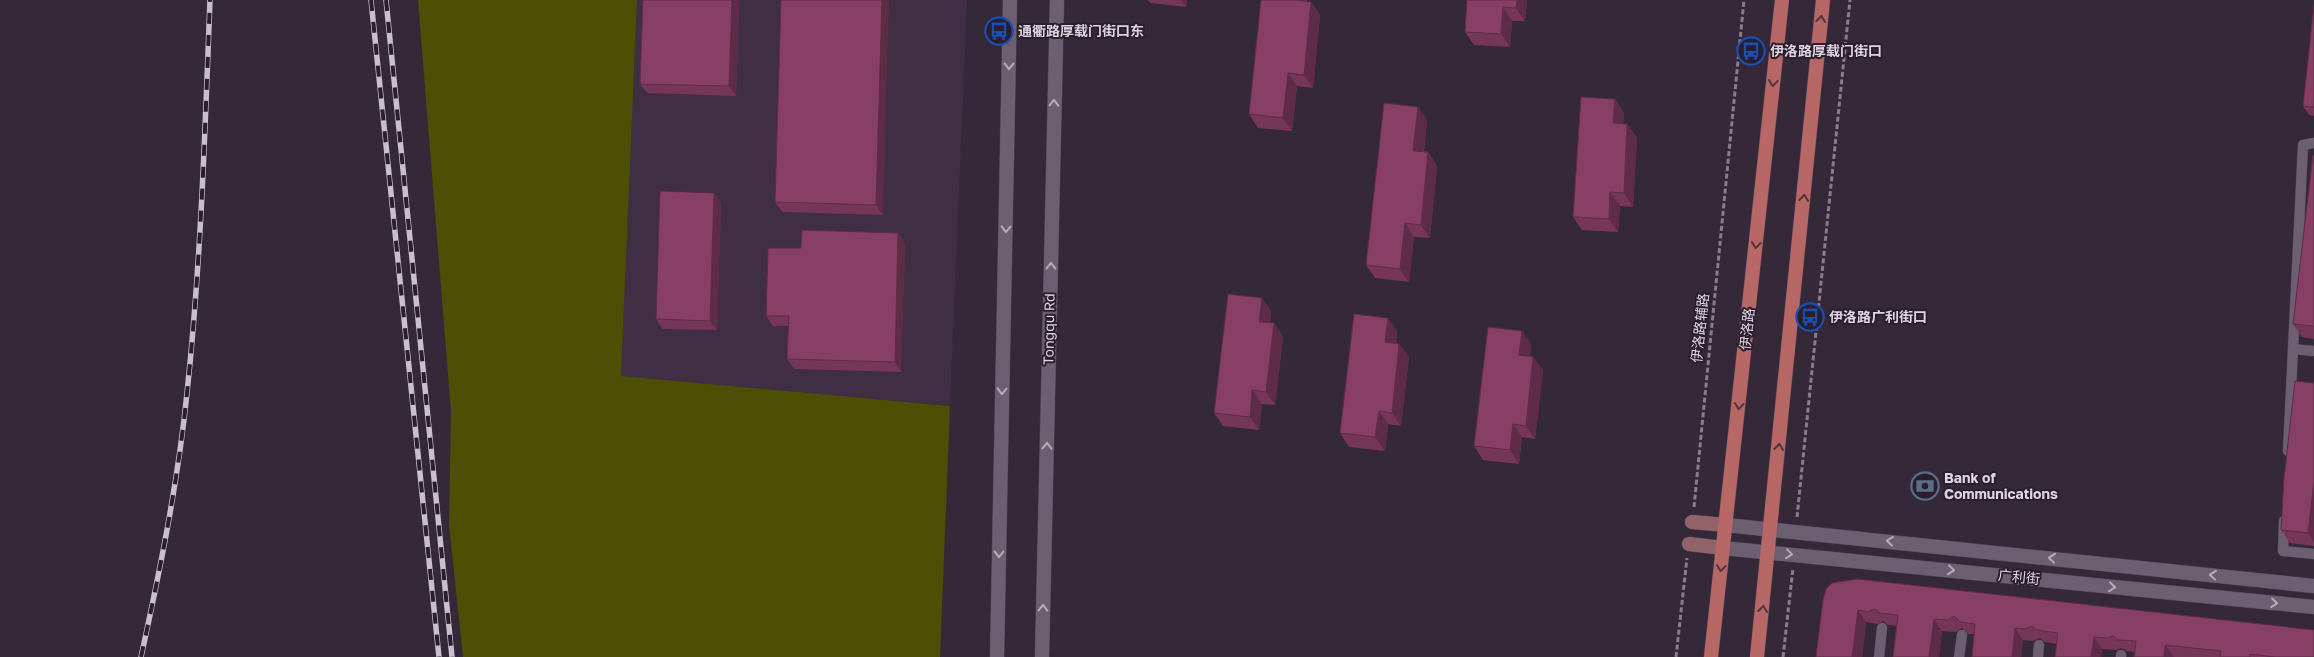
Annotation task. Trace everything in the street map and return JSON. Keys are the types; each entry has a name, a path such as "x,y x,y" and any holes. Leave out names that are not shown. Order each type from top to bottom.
{"main road":[{"name":"伊洛路","path":"1711,657 1782,0"},
{"path":"1757,657 1823,0"},
{"path":"1692,522 1726,525"},
{"path":"1689,544 1723,548"}],"street":[{"path":"997,657 1010,0"},
{"name":"Tongqu Rd","path":"1042,657 1057,0"},
{"name":"广利街","path":"1726,525 2314,586"},
{"name":"广利街","path":"1723,548 1769,551 2314,607"}],"lane":[{"path":"2287,464 2302,146 2314,144"},
{"path":"2293,348 2314,351"},
{"path":"2285,512 2283,551 2314,554"},
{"path":"1879,657 1882,628"},
{"path":"1959,657 1962,635"},
{"path":"2038,657 2039,645"}],"path":[{"name":"伊洛路辅路","path":"1692,522 1744,0"},
{"path":"1796,531 1850,0"},
{"path":"1676,657 1689,544"},
{"path":"1783,657 1794,554"}],"shaded area":[{"path":"418,0 637,0 621,376 950,406 940,657 463,657 449,524 451,412"},
{"path":"637,0 967,0 950,406 621,376"}],"building":[{"path":"643,0 732,0 729,86 640,84"},
{"path":"781,0 882,0 876,205 775,202"},
{"path":"1261,0 1311,2 1304,75 1288,73 1283,118 1249,114"},
{"path":"1467,0 1517,0 1516,8 1503,7 1501,34 1465,32"},
{"path":"2314,5 2314,107 2303,106"},
{"path":"1581,97 1615,99 1613,123 1627,124 1624,193 1610,192 1609,219 1573,217"},
{"path":"1384,103 1418,107 1413,151 1428,152 1421,225 1405,223 1400,269 1366,265"},
{"path":"2314,156 2314,326 2293,324"},
{"path":"660,191 714,193 710,321 656,319"},
{"path":"802,230 898,233 895,362 787,359 789,316 766,316 768,248 801,248"},
{"path":"1228,294 1262,298 1259,322 1274,323 1266,392 1252,390 1250,417 1214,413"},
{"path":"1354,314 1388,318 1385,342 1399,344 1392,413 1379,411 1375,437 1340,433"},
{"path":"1488,327 1522,331 1519,355 1533,357 1526,426 1513,424 1510,450 1474,446"},
{"path":"2295,381 2314,383 2314,482 2308,533 2281,530 2284,478"},
{"path":"1857,579 2314,630 2314,657 2275,657 2250,654 2250,657 2220,657 2221,651 2165,645 2164,657 2134,657 2136,641 2118,640 2113,636 2108,638 2094,637 2091,657 2055,657 2058,633 2037,630 2032,626 2025,629 2015,628 2012,657 1972,657 1975,624 1960,622 1954,616 1947,620 1934,619 1929,657 1893,657 1898,615 1880,613 1875,609 1868,612 1858,610 1852,657 1816,657 1826,589 1832,583"}],"railway":[{"path":"141,657 168,526 179,460 187,393 199,246 210,0"},
{"path":"371,0 439,657"},
{"path":"386,0 452,657"}],"place":[{"name":"通衢路厚载门街口东","path":"999,31"},
{"name":"伊洛路厚载门街口","path":"1751,51"},
{"name":"伊洛路广利街口","path":"1810,317"},
{"name":"Bank of Communications","path":"1925,486"}]}
